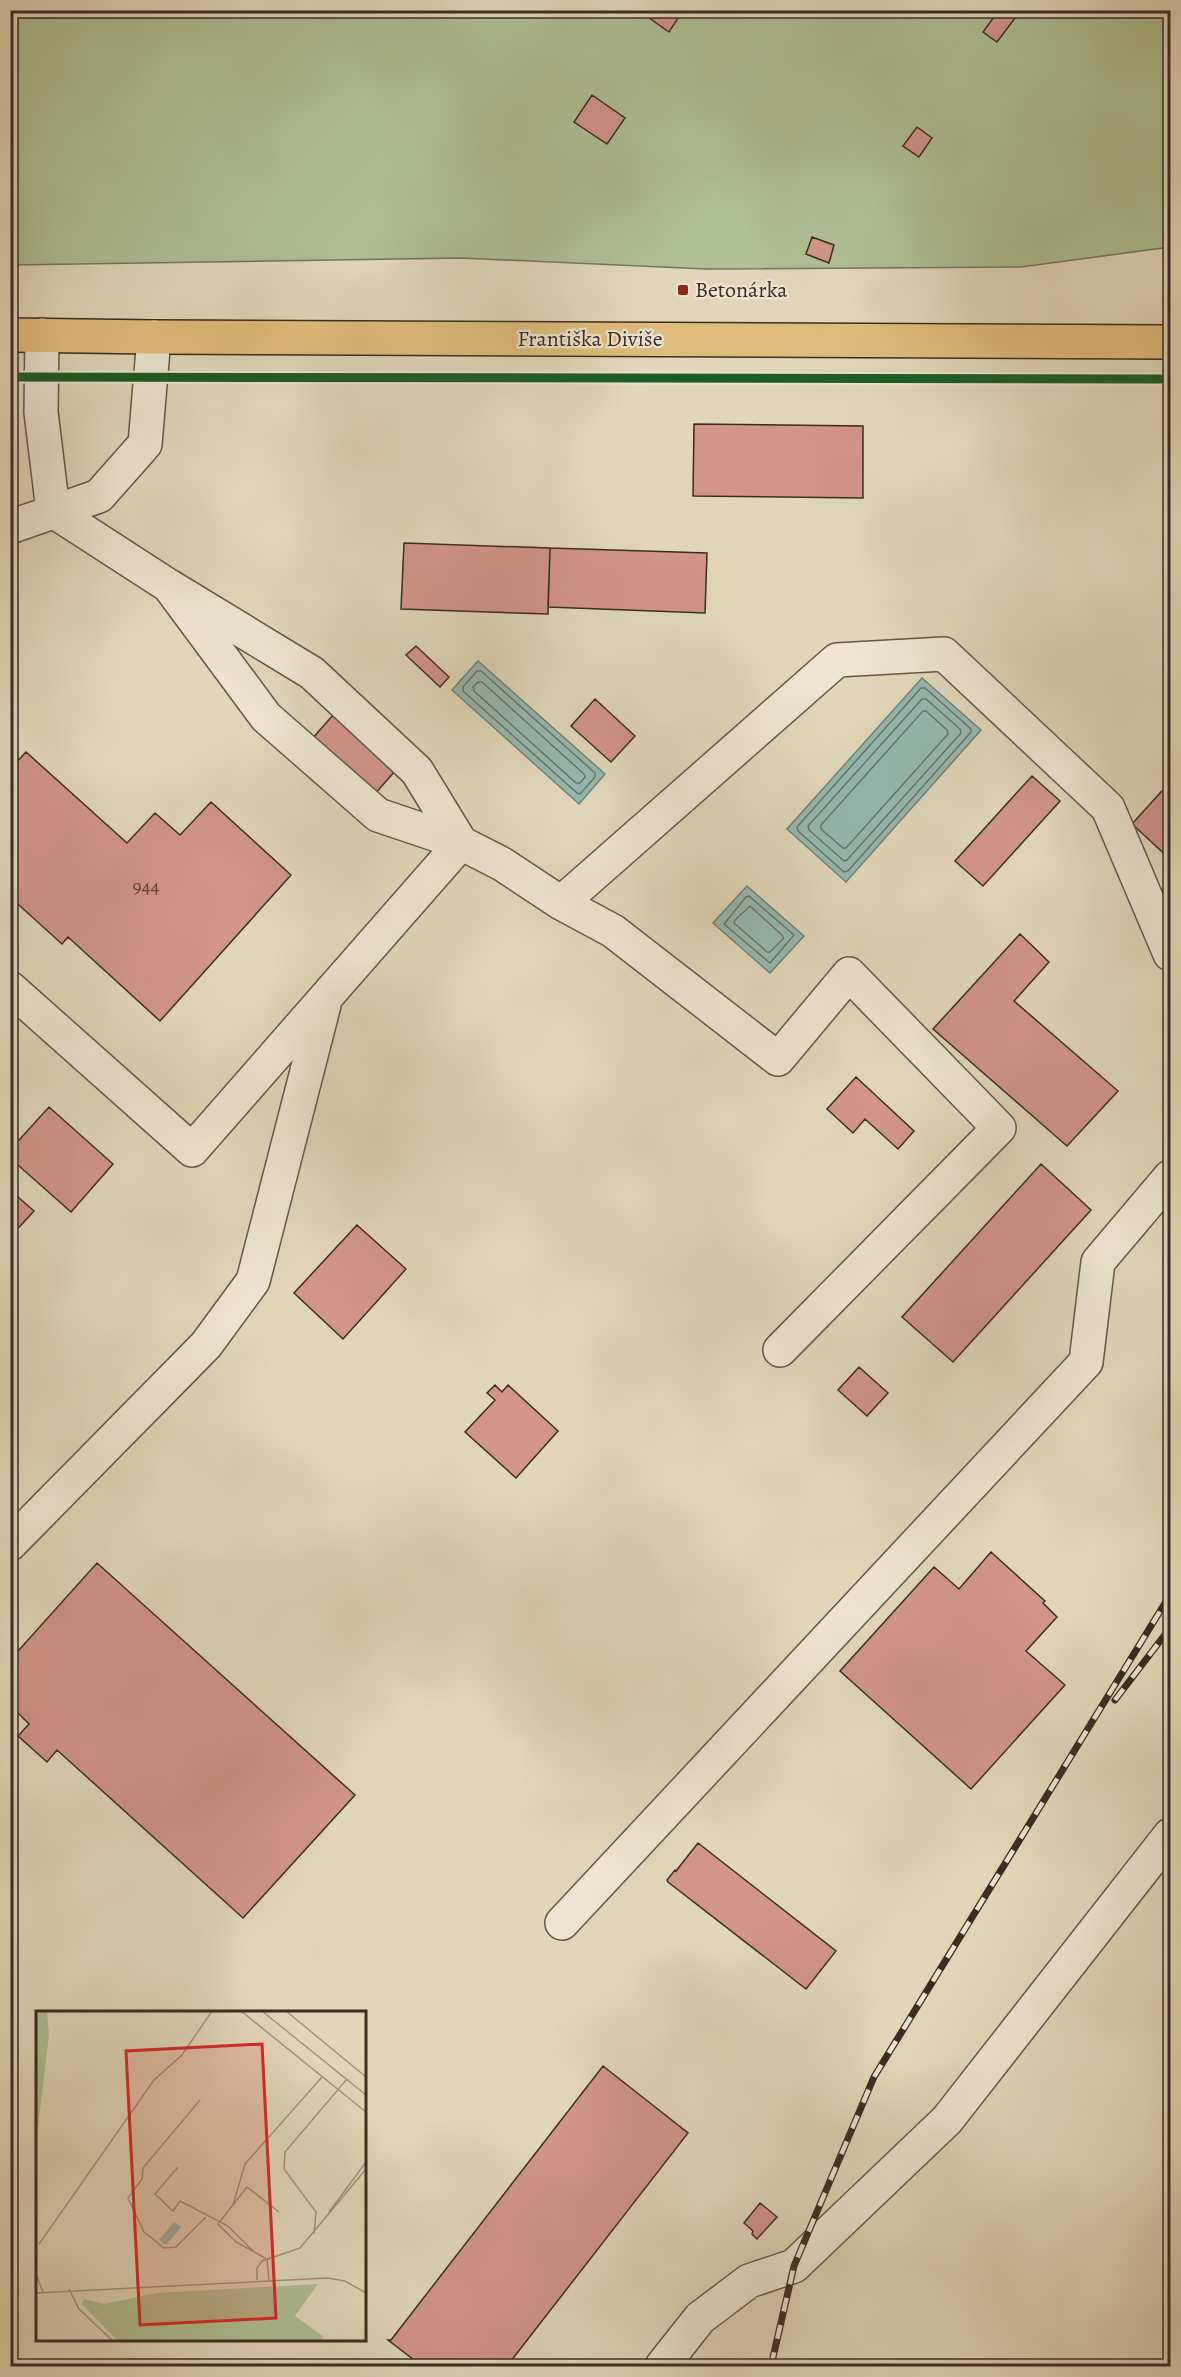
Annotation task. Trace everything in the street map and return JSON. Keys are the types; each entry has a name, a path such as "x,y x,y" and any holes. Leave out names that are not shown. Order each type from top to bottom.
{"main road":[{"name":"Františka Diviše","path":"26,335 1170,342"}],"lane":[{"path":"26,335 41,412 53,511"},
{"path":"10,527 99,496 145,444 154,337"},
{"path":"53,511 169,586 312,673 417,771 461,843"},
{"path":"169,586 266,717 378,815 461,843 502,864 561,903 613,931 778,1059 849,974 999,1128 780,1350"},
{"path":"561,903 837,660 944,654 1108,808 1170,954"},
{"path":"10,988 192,1150 461,843"},
{"path":"10,1544 206,1345 253,1281 325,999"},
{"path":"562,1923 1086,1362 1098,1262 1170,1177"},
{"path":"662,2367 700,2318 749,2281 794,2266 947,2120 1170,1835"}],"green space":[{"path":"10,11 1170,11 1170,247 1021,267 706,269 461,258 11,265"}],"water":[{"path":"478,661 605,774 579,804 452,690"},
{"path":"922,678 981,730 846,882 787,829"},
{"path":"747,886 804,936 770,973 713,923"}],"building":[{"path":"653,10 680,10 682,12 669,32 648,17"},
{"path":"999,10 1021,10 997,42 983,32"},
{"path":"592,95 625,118 607,144 574,122"},
{"path":"917,127 932,138 919,157 903,146"},
{"path":"812,237 834,245 829,263 806,254"},
{"path":"694,424 863,426 863,498 693,496"},
{"path":"404,543 550,548 548,614 401,609"},
{"path":"550,548 707,553 705,613 548,607"},
{"path":"416,646 449,677 440,687 406,655"},
{"path":"595,699 635,736 611,762 571,726"},
{"path":"333,715 395,771 374,795 312,739"},
{"path":"26,752 127,843 155,813 180,835 211,802 291,875 160,1021 68,937 62,944 10,897 10,769"},
{"path":"1032,776 1060,801 983,886 955,861"},
{"path":"1170,782 1170,859 1132,824"},
{"path":"1020,934 1049,962 1014,1001 1118,1091 1067,1146 933,1029"},
{"path":"856,1077 914,1131 898,1149 865,1119 853,1133 827,1109"},
{"path":"49,1107 113,1164 71,1212 10,1158 10,1150"},
{"path":"1041,1164 1091,1210 953,1362 902,1317"},
{"path":"10,1190 34,1211 10,1237"},
{"path":"357,1225 406,1269 343,1339 294,1293"},
{"path":"859,1367 888,1393 867,1416 838,1390"},
{"path":"495,1385 502,1392 508,1385 558,1431 516,1478 465,1432 495,1400 487,1393"},
{"path":"991,1552 1045,1601 1043,1603 1057,1617 1026,1651 1065,1685 971,1789 840,1671 934,1567 959,1589"},
{"path":"97,1563 355,1795 243,1918 57,1750 47,1762 18,1736 29,1724 10,1705 10,1660"},
{"path":"698,1843 836,1951 806,1989 668,1882 667,1880"},
{"path":"603,2066 688,2133 507,2366 422,2366 388,2340 391,2340"},
{"path":"760,2203 777,2217 757,2239 752,2234 753,2231 744,2223"}],"railway":[{"path":"771,2366 794,2266 874,2077 1170,1595"},
{"path":"1115,1700 1170,1628"}],"cycle path":[{"path":"10,377 1170,379"}],"place":[{"name":"Betonárka","path":"683,290"}]}
